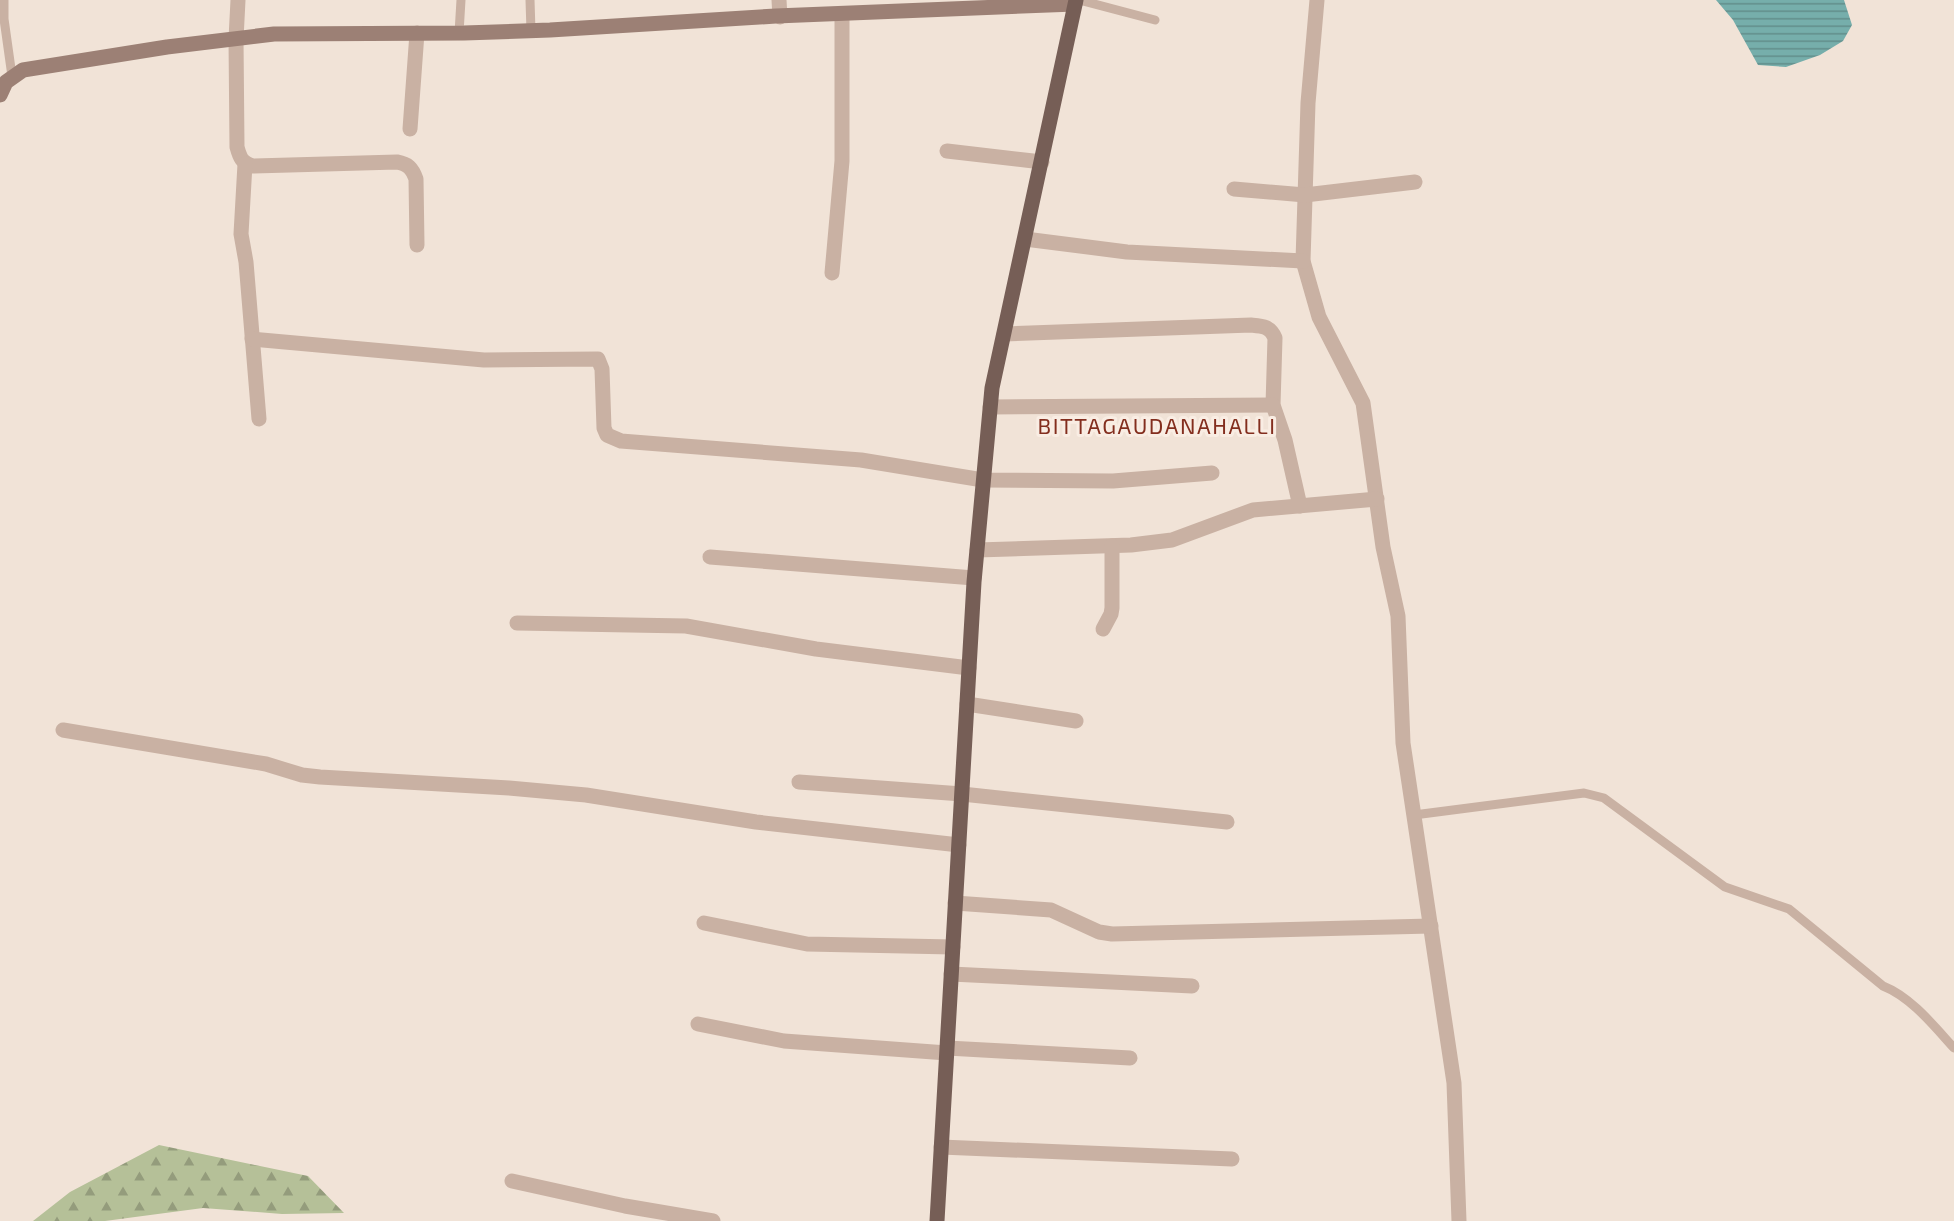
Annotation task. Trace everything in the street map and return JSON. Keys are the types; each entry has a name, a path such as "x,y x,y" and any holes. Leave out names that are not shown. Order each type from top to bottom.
{"main road":[{"path":"937,1221 974,578 992,388 1077,2"}],"street":[{"path":"238,0 237,147 240,158 245,164 253,166 397,162 406,164 413,170 416,179 417,245"},
{"path":"779,0 780,16"},
{"path":"1317,0 1308,103 1303,261 1319,317 1363,403 1384,551 1398,616 1403,735 1454,1083 1459,1221"},
{"path":"0,95 6,82 23,70 167,47 274,34 531,31 1077,2"},
{"path":"832,273 842,161 842,14"},
{"path":"411,129 417,33"},
{"path":"947,151 1042,162"},
{"path":"245,164 241,234 246,261 259,419"},
{"path":"1234,189 1305,195 1415,182"},
{"path":"1025,239 1127,252 1303,261"},
{"path":"1004,334 1265,326 1272,331 1275,338 1274,405 1285,440 1300,506"},
{"path":"252,339 484,360 598,359 602,369 604,428 612,439 861,460 983,480 1113,481 1212,473"},
{"path":"990,407 1274,405"},
{"path":"977,550 1112,546 1172,540 1253,510 1377,499"},
{"path":"1103,628 1112,608 1112,546"},
{"path":"710,557 974,578"},
{"path":"517,622 704,628 816,649 969,668"},
{"path":"967,704 1076,721"},
{"path":"63,730 266,764 302,775 586,795 774,824 959,845"},
{"path":"799,782 962,794 1227,822"},
{"path":"956,903 1051,910 1099,932 1112,934 1431,926"},
{"path":"704,923 807,944 953,947"},
{"path":"951,974 1192,986"},
{"path":"698,1024 784,1041 1130,1058"},
{"path":"941,1147 1232,1159"},
{"path":"512,1181 625,1206 713,1221"}],"lane":[{"path":"4,0 4,18 12,76"},
{"path":"459,33 460,0"},
{"path":"530,0 531,31"},
{"path":"1077,2 1155,20"},
{"path":"1414,815 1584,794 1604,798 1725,887 1789,909 1883,986 1896,991 1954,1048"}],"green space":[{"path":"159,1145 308,1176 344,1213 282,1214 203,1208 105,1221 33,1221 70,1192"}],"water":[{"path":"1716,0 1844,0 1852,25 1843,41 1820,55 1786,67 1758,65 1733,20"}],"district":[{"name":"BITTAGAUDANAHALLI","path":"1157,425"}]}
